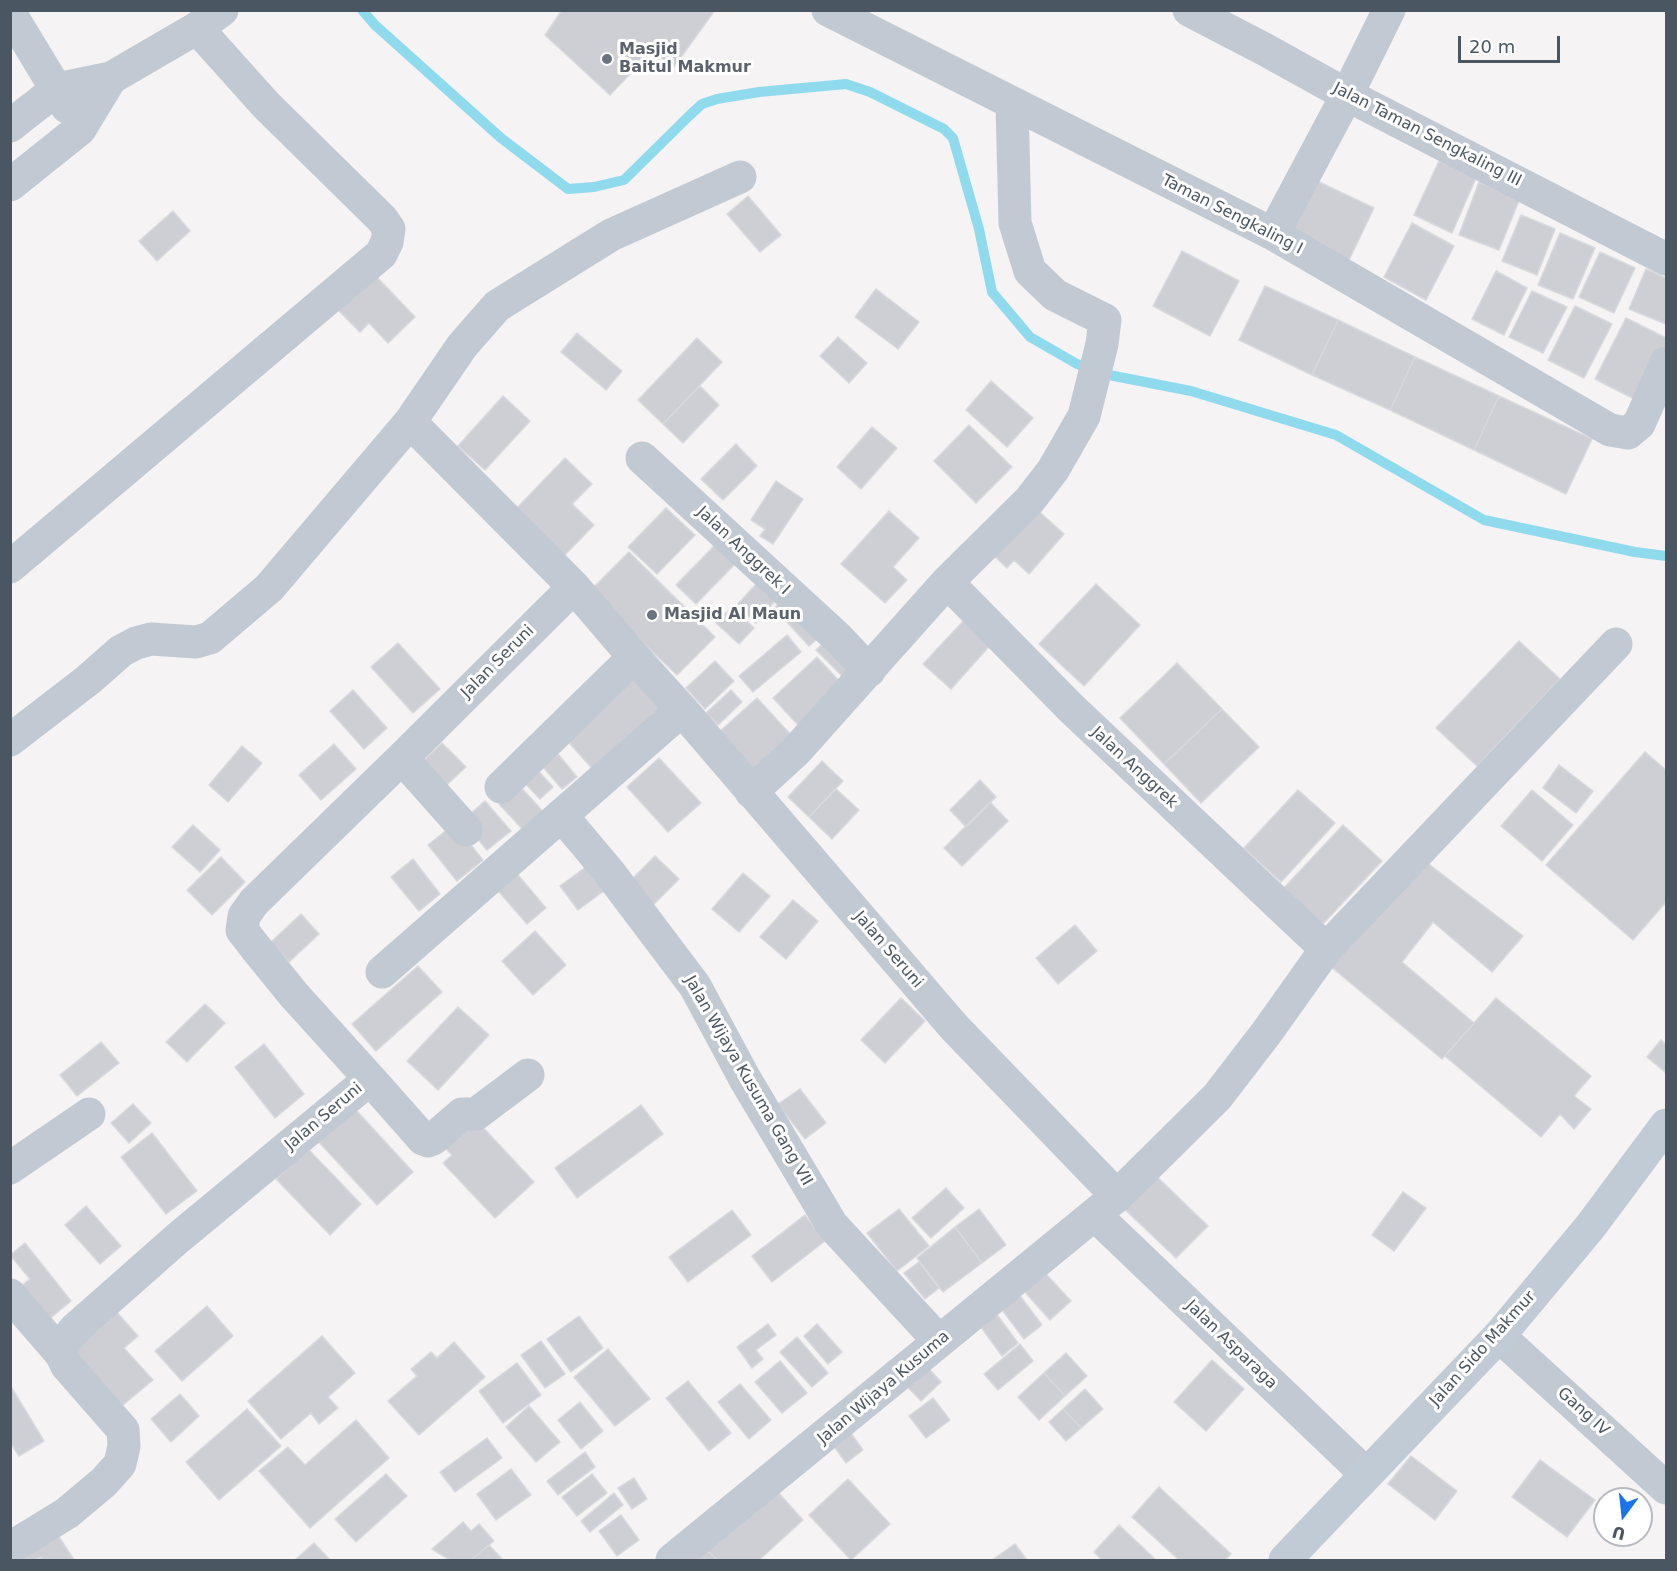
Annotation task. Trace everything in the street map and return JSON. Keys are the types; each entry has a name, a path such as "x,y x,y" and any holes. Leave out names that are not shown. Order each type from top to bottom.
{"main road":[{"name":"Jalan Sido Makmur","path":"1291,1559 1366,1474 1499,1336 1590,1227 1666,1125"}],"street":[{"name":"Taman Sengkaling I","path":"828,10 1273,234 1610,430 1628,433 1639,424 1666,363"},
{"name":"Jalan Taman Sengkaling III","path":"1189,10 1347,95 1666,259"},
{"path":"1273,234 1389,10"},
{"path":"10,13 80,129"},
{"path":"10,126 57,89 111,78 210,19 266,105 382,219 389,229 387,242 381,254 10,567"},
{"path":"10,185 80,129 111,78"},
{"path":"751,792 796,751 947,582 1029,501 1053,470 1084,416 1102,344 1105,320 1055,295 1030,271 1015,223 1012,104"},
{"path":"10,740 121,651 136,643 151,639 196,642 210,638 268,588 410,422 462,346 497,306 611,235 740,177"},
{"name":"Jalan Seruni","path":"410,422 573,587 682,710 1106,1206"},
{"name":"Jalan Anggrek I","path":"642,458 838,639 869,671"},
{"name":"Jalan Anggrek","path":"947,582 1071,708 1326,949"},
{"name":"Jalan Seruni","path":"61,1354 65,1341 76,1328 178,1238 370,1078 294,995 242,930 244,916 254,902 573,587"},
{"name":"Jalan Wijaya Kusuma","path":"672,1560 1106,1206 1217,1097 1326,949 1616,644"},
{"path":"501,788 634,657"},
{"path":"382,972 682,710"},
{"path":"402,758 466,830"},
{"name":"Jalan Wijaya Kusuma Gang VII","path":"562,816 609,872 695,986 745,1079 832,1225 939,1341"},
{"path":"370,1078 423,1139 428,1141 462,1114 476,1114 528,1075"},
{"path":"10,1168 89,1114"},
{"name":"Jalan Asparaga","path":"1106,1206 1366,1474"},
{"path":"10,1295 61,1354 78,1380 123,1430 124,1446 120,1464 104,1482 67,1513 10,1548"},
{"name":"Gang IV","path":"1499,1336 1666,1488"}],"building":[{"name":"Masjid Baitul Makmur","path":"562,10 715,10 674,67 652,51 610,95 545,35"},
{"path":"1439,161 1476,178 1452,233 1414,215"},
{"path":"1315,180 1374,208 1348,262 1289,235"},
{"path":"1479,182 1520,198 1499,250 1459,235"},
{"path":"748,196 781,235 760,252 727,214"},
{"path":"173,211 190,231 157,261 139,241"},
{"path":"1521,215 1555,229 1537,275 1502,261"},
{"path":"1412,223 1454,246 1426,300 1384,277"},
{"path":"1560,233 1595,248 1573,299 1538,285"},
{"path":"1182,251 1239,281 1210,336 1153,306"},
{"path":"1600,252 1635,268 1614,313 1579,297"},
{"path":"1646,269 1666,278 1666,324 1629,309"},
{"path":"1496,271 1527,288 1504,335 1472,319"},
{"path":"375,275 415,317 388,343 369,323 360,332 338,310"},
{"path":"1265,286 1338,320 1312,375 1239,340"},
{"path":"876,289 919,322 898,349 855,317"},
{"path":"1532,291 1567,307 1543,353 1509,337"},
{"path":"1575,306 1612,324 1584,378 1548,360"},
{"path":"1626,318 1666,338 1666,355 1642,403 1595,379"},
{"path":"1338,320 1415,357 1390,410 1312,375"},
{"path":"577,333 622,371 606,390 561,352"},
{"path":"838,337 867,363 849,383 820,356"},
{"path":"697,338 722,362 663,424 638,400"},
{"path":"1415,357 1499,396 1474,450 1390,410"},
{"path":"991,381 1033,418 1007,447 966,410"},
{"path":"700,386 719,405 683,443 663,424"},
{"path":"503,396 530,421 485,470 458,446"},
{"path":"1499,396 1592,439 1566,494 1474,450"},
{"path":"969,425 1012,467 976,503 934,461"},
{"path":"872,427 897,448 861,489 837,467"},
{"path":"736,444 757,466 723,500 701,479"},
{"path":"565,458 592,484 572,504 594,525 562,558 514,511"},
{"path":"776,481 803,499 773,544 760,536 765,529 751,520"},
{"path":"1033,506 1064,534 1029,574 1014,560 1007,568 991,553"},
{"path":"666,508 695,535 657,574 628,547"},
{"path":"889,511 919,538 893,567 907,580 885,603 841,564"},
{"path":"716,544 736,563 696,604 676,585"},
{"name":"Masjid Al Maun","path":"629,552 715,637 677,675 589,592"},
{"path":"757,583 776,600 756,623 737,605"},
{"path":"1096,584 1140,625 1084,686 1039,644"},
{"path":"789,594 824,633 809,646 774,608"},
{"path":"732,607 754,628 739,644 716,623"},
{"path":"968,616 994,641 951,689 923,664"},
{"path":"787,635 801,652 753,692 739,676"},
{"path":"830,637 859,667 846,680 816,650"},
{"path":"1519,641 1560,679 1477,766 1436,728"},
{"path":"398,643 440,689 413,713 371,667"},
{"path":"817,657 843,685 799,726 773,698"},
{"path":"715,661 734,681 705,709 686,688"},
{"path":"1177,663 1222,709 1164,764 1120,718"},
{"path":"637,674 669,710 597,774 565,738"},
{"path":"353,690 387,728 364,749 330,711"},
{"path":"731,690 742,702 718,725 706,713"},
{"path":"757,698 793,737 754,772 718,733"},
{"path":"1222,709 1259,747 1201,803 1164,764"},
{"path":"442,743 466,767 438,793 415,769"},
{"path":"334,744 356,769 321,800 299,775"},
{"path":"242,746 262,763 228,802 209,785"},
{"path":"1645,752 1666,770 1666,902 1633,940 1546,865"},
{"path":"558,754 577,777 562,789 543,767"},
{"path":"659,758 701,803 668,832 627,787"},
{"path":"822,761 843,781 809,817 788,797"},
{"path":"531,763 553,787 540,799 517,775"},
{"path":"1559,765 1593,791 1576,813 1543,788"},
{"path":"980,780 996,797 966,827 950,810"},
{"path":"519,785 546,815 526,833 499,804"},
{"path":"836,789 859,810 832,839 809,817"},
{"path":"1298,790 1335,823 1281,882 1244,848"},
{"path":"1532,790 1573,825 1542,861 1501,826"},
{"path":"485,801 511,831 487,850 462,821"},
{"path":"990,802 1008,821 962,866 944,848"},
{"path":"454,824 483,860 457,881 428,845"},
{"path":"193,825 220,850 200,872 172,847"},
{"path":"1343,825 1382,861 1320,927 1281,891"},
{"path":"655,856 679,879 650,908 626,885"},
{"path":"221,857 245,882 212,915 187,890"},
{"path":"413,859 440,894 419,911 391,877"},
{"path":"1422,859 1523,936 1492,972 1433,922 1402,962 1474,1023 1442,1059 1324,961"},
{"path":"594,861 612,885 578,910 560,886"},
{"path":"513,869 546,908 527,924 493,885"},
{"path":"743,873 770,896 739,932 712,909"},
{"path":"793,900 818,921 786,959 760,937"},
{"path":"301,914 319,934 289,962 271,942"},
{"path":"1075,925 1097,951 1058,984 1036,958"},
{"path":"535,931 566,965 533,995 502,961"},
{"path":"418,966 442,992 376,1051 352,1024"},
{"path":"901,998 925,1021 885,1063 861,1040"},
{"path":"1496,998 1591,1076 1574,1096 1591,1109 1574,1129 1560,1114 1541,1137 1445,1056"},
{"path":"205,1004 225,1023 187,1062 166,1042"},
{"path":"458,1007 489,1035 438,1090 407,1061"},
{"path":"1661,1040 1666,1045 1665,1072 1647,1057"},
{"path":"101,1042 119,1063 77,1096 60,1075"},
{"path":"264,1044 304,1094 275,1118 235,1067"},
{"path":"800,1089 826,1123 805,1139 778,1104"},
{"path":"133,1104 151,1123 129,1143 111,1123"},
{"path":"641,1105 663,1134 577,1198 555,1168"},
{"path":"355,1109 413,1172 377,1205 318,1141"},
{"path":"477,1121 534,1182 495,1218 443,1163 452,1155 440,1143"},
{"path":"152,1133 197,1191 166,1214 121,1157"},
{"path":"308,1149 361,1204 330,1235 276,1179"},
{"path":"1148,1168 1208,1226 1176,1258 1116,1201"},
{"path":"946,1188 964,1208 931,1238 912,1218"},
{"path":"1403,1192 1426,1208 1394,1251 1372,1235"},
{"path":"86,1206 121,1246 100,1264 65,1225"},
{"path":"899,1209 929,1246 897,1271 867,1233"},
{"path":"979,1209 1006,1245 982,1263 955,1227"},
{"path":"732,1210 751,1235 688,1282 669,1257"},
{"path":"805,1215 825,1241 772,1282 752,1256"},
{"path":"955,1227 982,1263 943,1292 917,1258"},
{"path":"25,1243 71,1301 43,1324 16,1290 30,1279 10,1255"},
{"path":"919,1262 939,1288 925,1299 904,1273"},
{"path":"1045,1273 1071,1301 1050,1320 1024,1291"},
{"path":"1018,1293 1042,1325 1024,1339 1000,1307"},
{"path":"989,1304 1018,1343 1002,1356 973,1316"},
{"path":"207,1306 233,1336 182,1381 155,1351"},
{"path":"113,1308 138,1336 124,1348 153,1380 117,1410 65,1351"},
{"path":"579,1316 603,1348 571,1372 547,1339"},
{"path":"768,1324 776,1335 756,1350 763,1359 752,1368 737,1347"},
{"path":"817,1324 842,1352 828,1364 804,1336"},
{"path":"322,1336 355,1373 328,1397 338,1408 319,1424 311,1413 281,1439 248,1401"},
{"path":"797,1337 828,1373 812,1387 780,1352"},
{"path":"541,1341 565,1374 545,1388 521,1355"},
{"path":"454,1342 485,1377 419,1435 388,1401 417,1376 411,1369 431,1352 437,1358"},
{"path":"1020,1344 1033,1361 998,1390 984,1374"},
{"path":"608,1349 650,1399 615,1426 574,1377"},
{"path":"1066,1353 1087,1376 1065,1396 1044,1373"},
{"path":"920,1359 941,1382 921,1401 900,1379"},
{"path":"1212,1360 1244,1389 1206,1431 1174,1402"},
{"path":"780,1361 807,1393 782,1413 755,1382"},
{"path":"517,1363 541,1395 503,1423 479,1391"},
{"path":"1044,1373 1065,1396 1039,1420 1018,1397"},
{"path":"688,1381 731,1433 709,1451 666,1398"},
{"path":"740,1384 771,1420 749,1439 718,1402"},
{"path":"10,1385 44,1441 19,1456 10,1442"},
{"path":"1085,1389 1103,1409 1081,1428 1063,1409"},
{"path":"180,1394 199,1416 171,1442 151,1419"},
{"path":"933,1398 950,1420 926,1438 909,1416"},
{"path":"580,1402 603,1431 581,1449 558,1420"},
{"path":"529,1406 560,1442 536,1462 506,1427"},
{"path":"247,1409 281,1446 219,1500 186,1462"},
{"path":"1063,1409 1081,1428 1066,1441 1049,1422"},
{"path":"356,1420 389,1458 310,1528 259,1471 288,1447 305,1465"},
{"path":"847,1428 863,1450 846,1463 830,1441"},
{"path":"487,1438 502,1458 455,1492 440,1472"},
{"path":"585,1452 595,1467 558,1495 547,1481"},
{"path":"1411,1456 1457,1491 1435,1520 1388,1484"},
{"path":"1540,1460 1593,1499 1593,1503 1567,1537 1512,1497"},
{"path":"511,1469 531,1495 496,1520 477,1494"},
{"path":"386,1474 407,1496 356,1542 335,1519"},
{"path":"592,1474 607,1493 577,1516 562,1497"},
{"path":"634,1478 647,1499 632,1509 618,1488"},
{"path":"848,1479 890,1524 851,1560 809,1515"},
{"path":"1159,1487 1231,1554 1225,1560 1179,1560 1132,1517"},
{"path":"776,1490 803,1520 759,1560 717,1560 708,1551"},
{"path":"614,1493 623,1505 590,1532 581,1521"},
{"path":"621,1515 639,1540 617,1556 599,1531"},
{"path":"463,1522 471,1531 479,1524 494,1541 471,1560 450,1560 432,1549"},
{"path":"1119,1525 1156,1560 1102,1560 1094,1552"},
{"path":"54,1529 74,1560 43,1560 41,1557 35,1560 15,1560"},
{"path":"314,1543 330,1560 295,1560"},
{"path":"1015,1544 1027,1560 992,1560"},
{"path":"489,1545 503,1560 471,1560"},
{"path":"708,1551 717,1560 697,1560"}],"waterway":[{"path":"362,10 375,25 501,138 568,189 594,187 624,180 702,104 717,99 759,92 846,84 870,92 944,129 953,138 979,229 992,292 1030,337 1077,364 1109,375 1191,391 1336,435 1484,520 1635,552 1666,556"}],"place":[{"name":"Masjid Baitul Makmur","path":"607,59"},
{"name":"Masjid Al Maun","path":"652,615"}]}
